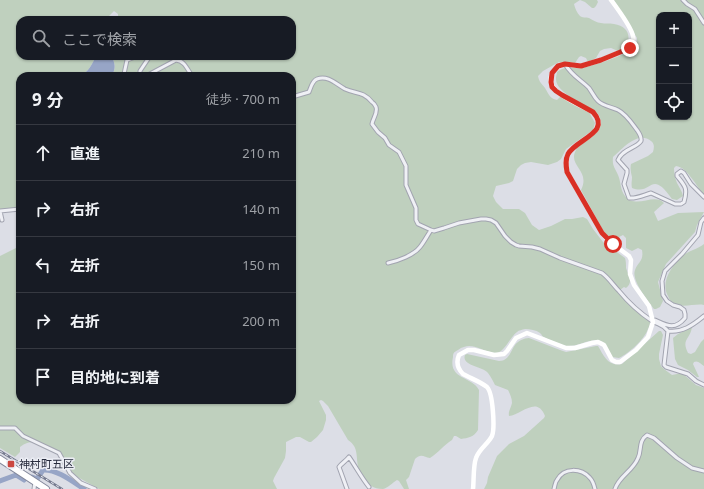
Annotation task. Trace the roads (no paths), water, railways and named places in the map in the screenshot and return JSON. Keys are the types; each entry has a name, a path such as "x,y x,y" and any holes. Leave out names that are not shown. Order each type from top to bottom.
{"highway":[{"path":"0,459 46,489"},
{"path":"0,462 35,482"}],"street":[{"path":"473,489 476,459 480,450 489,441 492,435 492,400 491,393 488,388 463,374 460,370 457,364 459,355 468,350 494,355 504,354 508,351 516,338 527,333 566,348 575,348 598,342 604,345 612,360 620,362 636,350 648,337 653,322 648,306 634,285 630,274 631,260 629,256 613,244 602,233 567,172 565,164 566,158 573,147 597,130 599,124 597,116 593,112 562,95 552,87 551,82 552,73 558,66 565,64 581,66 601,60 630,48 632,45 633,36 630,28 611,0"},
{"path":"683,0 695,9 704,23"},
{"path":"124,72 127,60"},
{"path":"140,72 147,60"},
{"path":"154,72 176,60"},
{"path":"181,60 190,72"},
{"path":"565,64 569,71 588,87 598,101 624,114 640,134 640,142 620,155 618,160 627,170 624,184 629,198 631,199 651,193 675,204 681,204 684,202 685,187 677,176 680,171 684,173 691,184 704,197"},
{"path":"296,96 308,92 313,82 322,78 335,82 346,89 363,94 375,105 376,113 372,120 372,124 385,138 389,145 399,152 406,166 406,185 416,208 416,220 418,224 431,230 478,219 491,220 498,226 505,236 516,245 540,249 606,276 626,299 653,322 662,325 668,331 684,330 704,316"},
{"path":"2,220 0,211 16,209"},
{"path":"653,322 655,320 669,326 676,325 686,318 684,310 673,306 663,295 662,281 664,271 682,254 698,235 701,222 704,218"},
{"path":"388,263 396,261 420,248 431,230"},
{"path":"668,331 664,365 688,374 696,381 704,385"},
{"path":"0,428 15,428 23,436 59,453 70,473 81,483 94,489"},
{"path":"615,489 618,482 632,468 638,458 641,442 647,435 654,438 677,458 692,468 704,471"},
{"path":"348,489 339,467 349,457 360,476 369,487"},
{"path":"554,489 560,476 573,470 589,476 595,489"},
{"path":"34,489 35,482"}],"water":[{"path":"94,60 113,60 115,66 113,72 86,72"}],"waterway":[{"path":"32,477 37,479 43,470 48,470 65,476 84,489"},
{"path":"0,481 16,475 24,480"}],"railway":[{"path":"0,451 62,489"}],"place":[{"name":"神村町五区","path":"11,464"}]}
